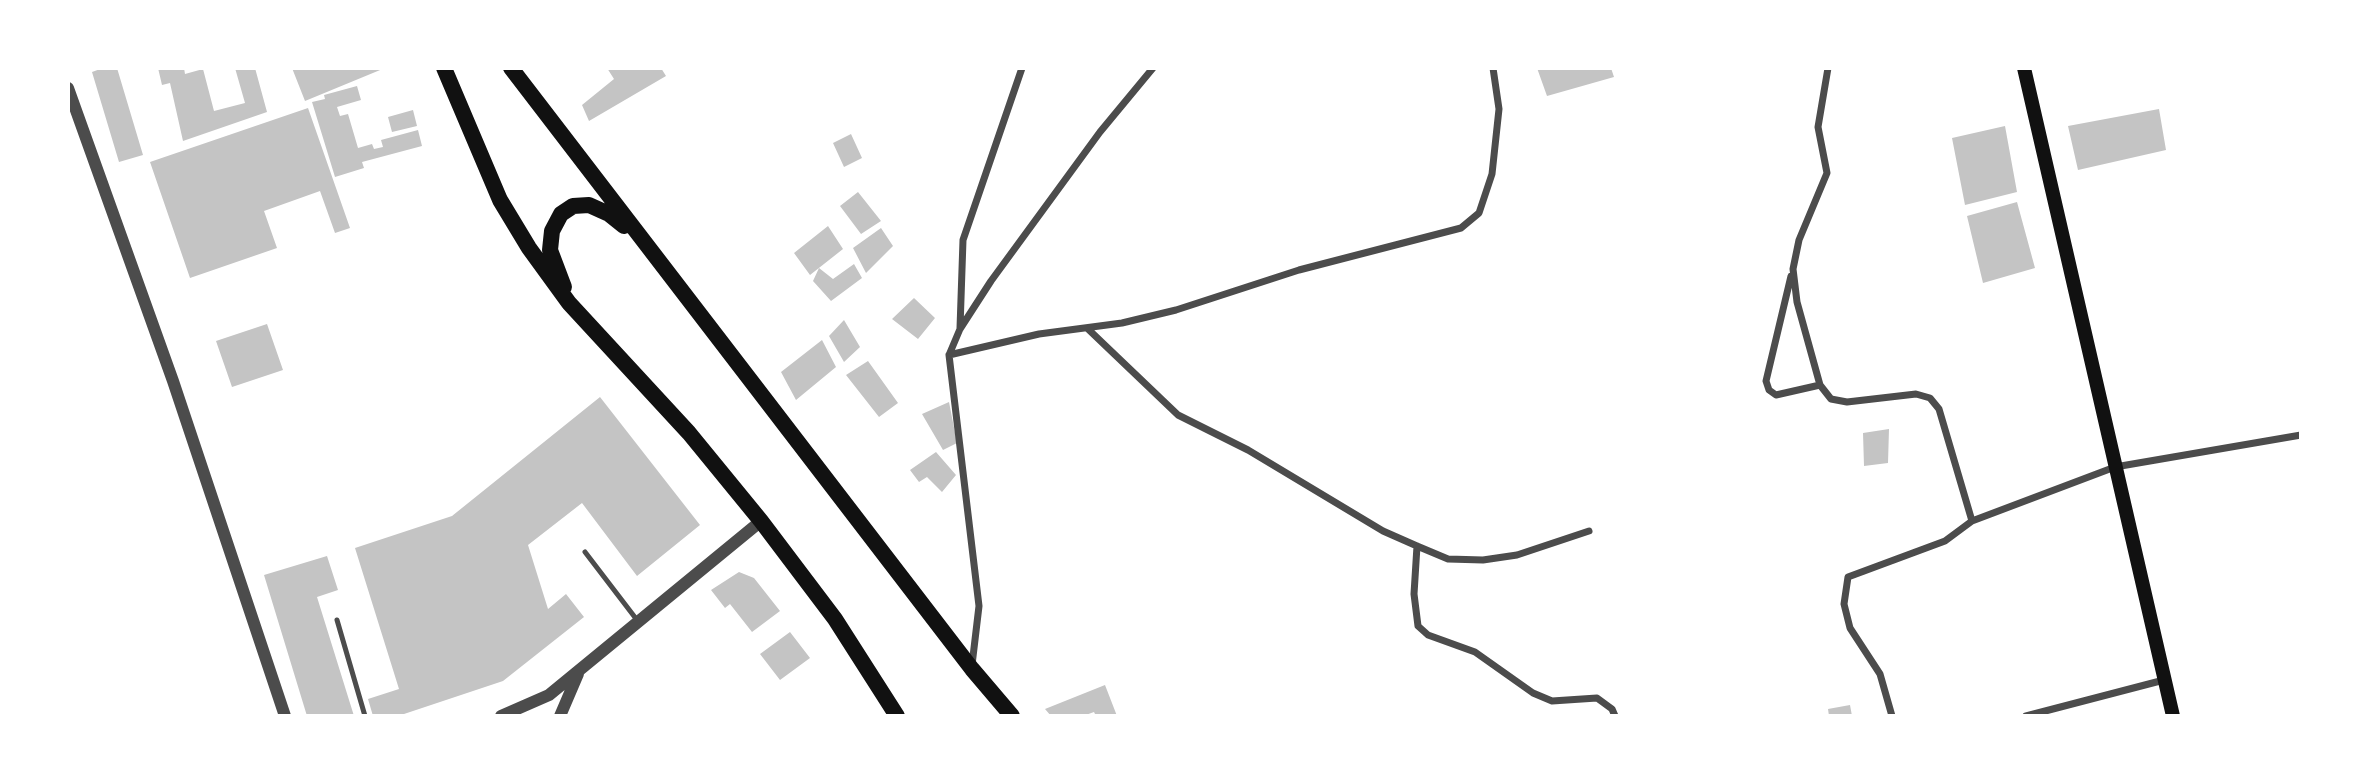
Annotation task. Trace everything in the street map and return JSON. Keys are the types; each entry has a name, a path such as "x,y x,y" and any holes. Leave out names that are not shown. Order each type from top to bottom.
{"main road":[{"path":"444,68 500,200 528,248 569,303 689,433 761,521 835,619 897,716"},
{"path":"511,68 972,669 1012,716"},
{"path":"2024,68 2173,716"},
{"path":"569,303 550,250 552,231 561,214 573,206 589,205 609,214 644,242"}],"street":[{"path":"960,329 963,240 1022,68"},
{"path":"972,669 979,606 949,355 960,329 991,281 1085,153 1153,68"},
{"path":"949,355 1039,334 1088,329 1176,310 1299,270 1461,228 1479,213 1492,174 1499,108 1493,68"},
{"path":"1820,385 1776,395 1769,390 1766,381 1799,240 1827,173 1818,127 1829,68"},
{"path":"68,88 173,381 285,716"},
{"path":"1793,269 1797,302 1820,385 1831,399 1847,402 1916,394 1930,398 1940,409 1972,521"},
{"path":"1088,329 1178,415 1248,450 1383,531 1448,559 1483,560 1517,555 1589,531"},
{"path":"1892,716 1880,674 1850,628 1844,604 1848,577 1945,541 1972,521 2115,467 2301,435"},
{"path":"501,716 550,695 761,521"},
{"path":"1417,546 1414,594 1418,626 1428,635 1475,652 1533,693 1552,701 1597,698 1612,709 1615,716"},
{"path":"560,716 580,670"},
{"path":"2026,716 2165,680"}],"lane":[{"path":"585,552 639,623"},
{"path":"337,620 365,716"}],"building":[{"path":"103,68 117,68 143,155 119,162 92,72"},
{"path":"158,68 184,68 185,74 203,69 214,111 245,103 235,68 255,68 267,112 183,141 170,83 162,85"},
{"path":"292,68 385,68 305,101"},
{"path":"607,68 661,68 666,76 589,121 582,105 614,79"},
{"path":"1537,68 1611,68 1614,77 1547,96"},
{"path":"357,86 361,100 337,107 340,116 348,114 358,148 372,144 374,149 383,147 381,140 418,130 422,146 362,162 364,168 335,177 312,102 325,99 324,95"},
{"path":"308,108 350,228 335,233 320,191 264,211 277,248 190,278 150,162"},
{"path":"2159,109 2166,150 2078,170 2068,126"},
{"path":"413,110 417,126 392,132 388,117"},
{"path":"2005,126 2017,192 1965,205 1952,138"},
{"path":"851,134 862,158 844,167 833,143"},
{"path":"858,192 881,221 861,234 840,206"},
{"path":"2017,202 2035,268 1983,283 1967,216"},
{"path":"828,226 843,249 810,275 794,253"},
{"path":"881,228 893,246 866,273 853,248"},
{"path":"854,264 862,278 831,301 813,281 819,268 833,279"},
{"path":"914,298 935,318 918,339 892,319"},
{"path":"844,320 860,347 844,362 829,336"},
{"path":"267,324 283,370 232,387 216,341"},
{"path":"822,340 836,367 796,400 781,372"},
{"path":"868,361 898,403 879,417 846,375"},
{"path":"600,397 700,525 637,576 582,503 528,545 548,609 566,594 584,617 503,681 398,716 373,716 368,699 399,689 355,548 452,516"},
{"path":"949,402 957,443 943,450 922,414"},
{"path":"1889,429 1888,463 1864,466 1863,433"},
{"path":"936,452 956,475 942,492 927,477 919,482 910,470"},
{"path":"327,556 338,590 317,597 354,716 307,716 264,575"},
{"path":"739,572 754,578 780,611 752,632 730,604 725,608 711,590"},
{"path":"790,632 810,658 780,680 760,654"},
{"path":"1105,685 1117,716 1096,716 1094,712 1083,716 1051,716 1045,709"},
{"path":"1850,705 1852,716 1829,716 1828,709"}]}
